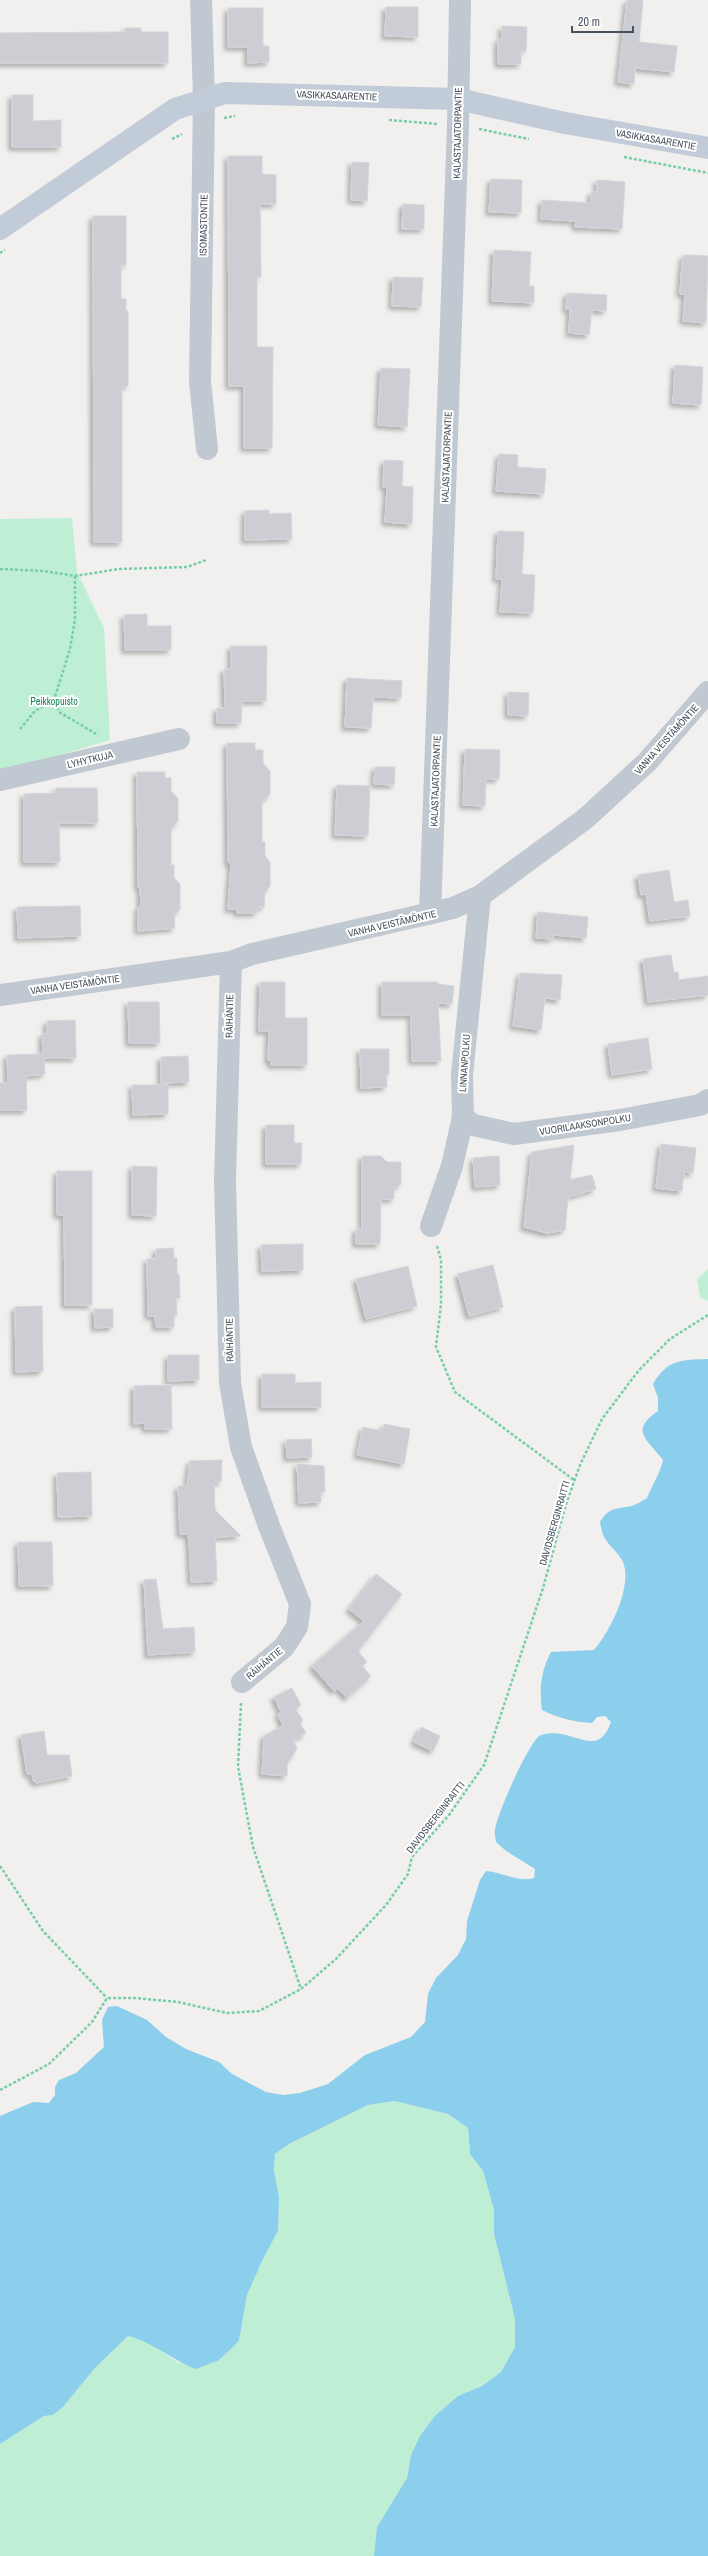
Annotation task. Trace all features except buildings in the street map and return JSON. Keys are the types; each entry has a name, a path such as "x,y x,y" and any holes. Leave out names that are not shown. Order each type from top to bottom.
{"street":[{"name":"ISOMASTONTIE","path":"201,0 204,124 200,382 207,449"},
{"name":"KALASTAJATORPANTIE","path":"430,914 458,125 460,0"},
{"name":"VASIKKASAARENTIE","path":"0,229 175,109 204,99 238,91 458,99 565,123 708,148"},
{"name":"VANHA VEISTÄMÖNTIE","path":"0,995 231,962 252,954 454,908 480,896 585,819 647,762 708,692"},
{"name":"LYHYTKUJA","path":"0,780 179,739"},
{"name":"LINNANPOLKU","path":"430,1226 452,1166 463,1117 462,1075 480,896"},
{"name":"RÄIHÄNTIE","path":"231,962 225,1181 230,1383 241,1447 269,1526 300,1604 297,1627 284,1646 242,1682"},
{"name":"VUORILAAKSONPOLKU","path":"463,1117 473,1125 514,1134 620,1120 662,1110 700,1105 708,1100"}],"path":[{"path":"168,140 204,124 237,116"},
{"path":"388,120 458,125 536,140"},
{"path":"622,156 708,173"},
{"path":"0,253 6,249"},
{"path":"0,569 44,571 74,576 119,569 187,567 206,560"},
{"path":"74,576 75,619 70,649 54,700 59,712 124,751"},
{"path":"20,729 35,711 54,700"},
{"path":"430,1226 441,1260 441,1304 436,1347 455,1392 574,1480"},
{"name":"DAVIDSBERGINRAITTI","path":"107,1998 135,1998 178,2002 228,2013 259,2011 301,1989 336,1959 386,1905 408,1874 412,1857 449,1815 484,1765 543,1588 574,1480 602,1419 640,1370 670,1339 708,1314"},
{"path":"242,1682 238,1767 252,1847 301,1989"},
{"path":"0,1866 43,1931 107,1998 92,2022 49,2064 0,2090"}],"green space":[{"name":"Peikkopuisto","path":"72,518 77,572 104,628 110,740 0,773 0,519"},
{"path":"708,1269 708,1301 700,1297 697,1279"},
{"path":"396,2101 448,2114 468,2128 470,2154 483,2171 494,2210 494,2234 515,2319 515,2347 501,2372 482,2386 458,2396 411,2455 407,2478 377,2527 374,2556 0,2556 0,2444 44,2416 53,2415 63,2407 94,2369 128,2336 146,2341 179,2363 239,2342 247,2295 262,2261 278,2231 279,2197 274,2169 275,2154 289,2144 368,2105"}],"water":[{"path":"708,1359 708,2556 374,2556 377,2527 407,2478 411,2455 420,2436 435,2416 458,2396 482,2386 501,2372 515,2347 515,2319 494,2234 494,2210 483,2171 470,2154 468,2128 448,2114 395,2101 368,2105 289,2144 275,2154 274,2170 279,2197 278,2231 262,2261 247,2295 239,2341 219,2360 196,2369 146,2342 128,2336 94,2369 63,2407 53,2415 44,2416 0,2444 0,2116 33,2102 49,2103 55,2095 55,2087 59,2080 76,2073 104,2047 102,2020 108,2007 117,2006 147,2020 166,2037 186,2049 219,2062 232,2074 266,2092 283,2095 300,2093 328,2084 365,2055 411,2037 425,2022 428,1994 436,1978 458,1955 466,1939 467,1921 480,1880 486,1871 522,1879 534,1878 535,1869 505,1850 496,1842 495,1833 497,1822 507,1795 529,1750 541,1735 552,1733 563,1734 582,1740 599,1740 605,1734 611,1722 605,1716 597,1717 592,1723 573,1721 542,1710 541,1688 543,1673 551,1652 594,1650 613,1621 622,1596 625,1583 625,1572 623,1562 604,1537 600,1522 610,1511 617,1508 632,1506 647,1498 660,1470 663,1460 647,1441 643,1430 644,1424 658,1411 658,1398 653,1384 664,1370 676,1362"}]}
